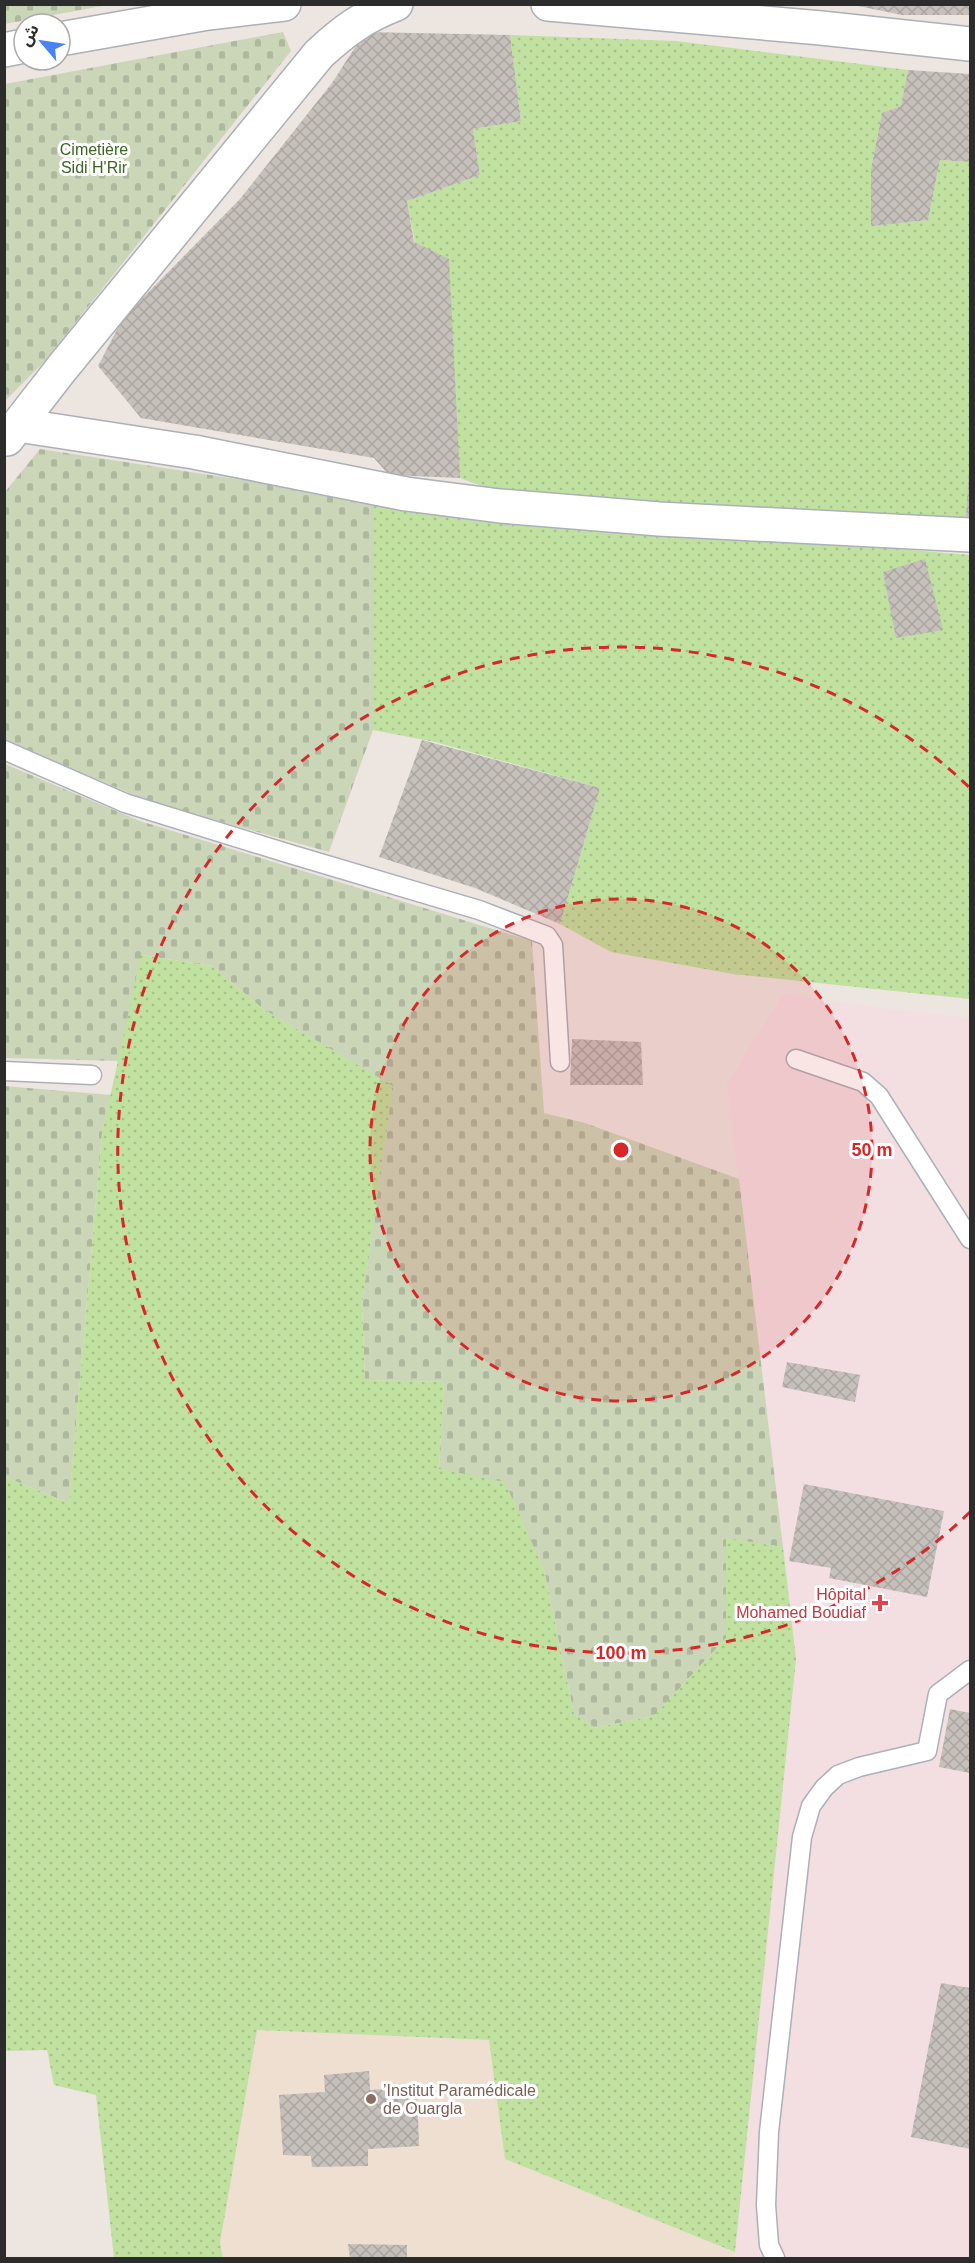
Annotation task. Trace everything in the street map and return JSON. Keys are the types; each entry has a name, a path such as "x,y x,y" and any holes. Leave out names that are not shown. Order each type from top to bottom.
{"street":[{"path":"72,37 208,13 284,4"},
{"path":"11,434 319,54 367,16 396,4"},
{"path":"548,4 821,28 970,44"},
{"path":"11,434 194,452 406,494 500,506 679,520 970,535"}],"lane":[{"path":"4,750 125,803 479,910 547,936 554,945 560,1062"},
{"path":"796,1059 862,1082 879,1096 970,1239"},
{"path":"4,1071 92,1075"},
{"path":"775,2259 769,2245 766,2205 768,2132 802,1837 811,1806 824,1788 838,1775 859,1767 927,1751 938,1694 970,1670"}],"shaded area":[{"name":"Hôpital Mohamed Boudiaf","path":"783,994 970,1018 970,2258 737,2258 735,2252 796,1659 727,1084"},
{"name":"’Institut Paramédicale de Ouargla","path":"257,2030 489,2040 505,2159 735,2252 734,2258 223,2258 220,2244"}],"green space":[{"path":"5,4 107,5 69,12 12,12 12,23 5,24"},
{"name":"Cimetière Sidi H'Rir","path":"283,32 291,51 45,361 5,401 5,84"},
{"path":"510,35 676,41 908,70 901,106 882,113 871,169 871,225 928,220 940,160 970,162 970,518 966,517 961,531 526,502 460,478 407,201 480,175 473,129 521,121"},
{"path":"40,449 373,500 373,730 329,852 150,802 5,740 5,492"},
{"path":"373,500 457,518 670,528 700,539 779,539 970,555 970,999 733,974 611,952 560,924 600,788 435,742 373,730"},
{"path":"5,764 140,821 532,941 544,1113 585,1123 739,1179 783,1547 726,1539 726,1638 654,1716 595,1728 574,1714 544,1570 439,1469 444,1382 365,1380 362,1303 392,1086 263,1009 212,966 142,955 119,1061 5,1058"},
{"path":"141,955 212,966 263,1009 393,1086 362,1303 365,1380 444,1382 439,1469 505,1482 544,1570 574,1714 595,1728 654,1716 726,1638 726,1538 783,1547 796,1659 735,2252 505,2159 489,2040 257,2030 220,2243 223,2258 114,2258 96,2095 54,2085 47,2050 5,2051 5,1477 69,1503 102,1134"},
{"path":"4,1086 111,1095 102,1134 69,1503 5,1477"}],"building":[{"path":"848,4 970,4 970,15 902,15"},
{"path":"365,32 510,35 521,121 473,129 480,175 407,201 414,242 449,259 460,478 389,475 374,458 141,418 98,366 123,318 240,199 332,83"},
{"path":"908,70 970,74 970,162 940,160 928,220 871,226 871,169 882,113 901,106"},
{"path":"970,470 970,518 966,517"},
{"path":"925,559 943,630 896,638 883,572"},
{"path":"422,740 600,788 560,924 475,888 379,857"},
{"path":"572,1039 641,1042 643,1085 570,1085"},
{"path":"787,1362 860,1375 855,1402 782,1387"},
{"path":"804,1484 944,1511 927,1597 829,1578 831,1568 789,1561"},
{"path":"950,1709 970,1713 970,1773 939,1767"},
{"path":"941,1983 970,1988 970,2149 911,2137"},
{"path":"369,2071 370,2090 417,2087 419,2146 368,2149 368,2166 312,2167 311,2156 283,2155 279,2095 325,2092 324,2075"},
{"path":"348,2244 407,2245 407,2258 350,2258"}],"place":[{"name":"Hôpital Mohamed Boudiaf","path":"880,1603"},
{"name":"’Institut Paramédicale de Ouargla","path":"371,2099"}]}
